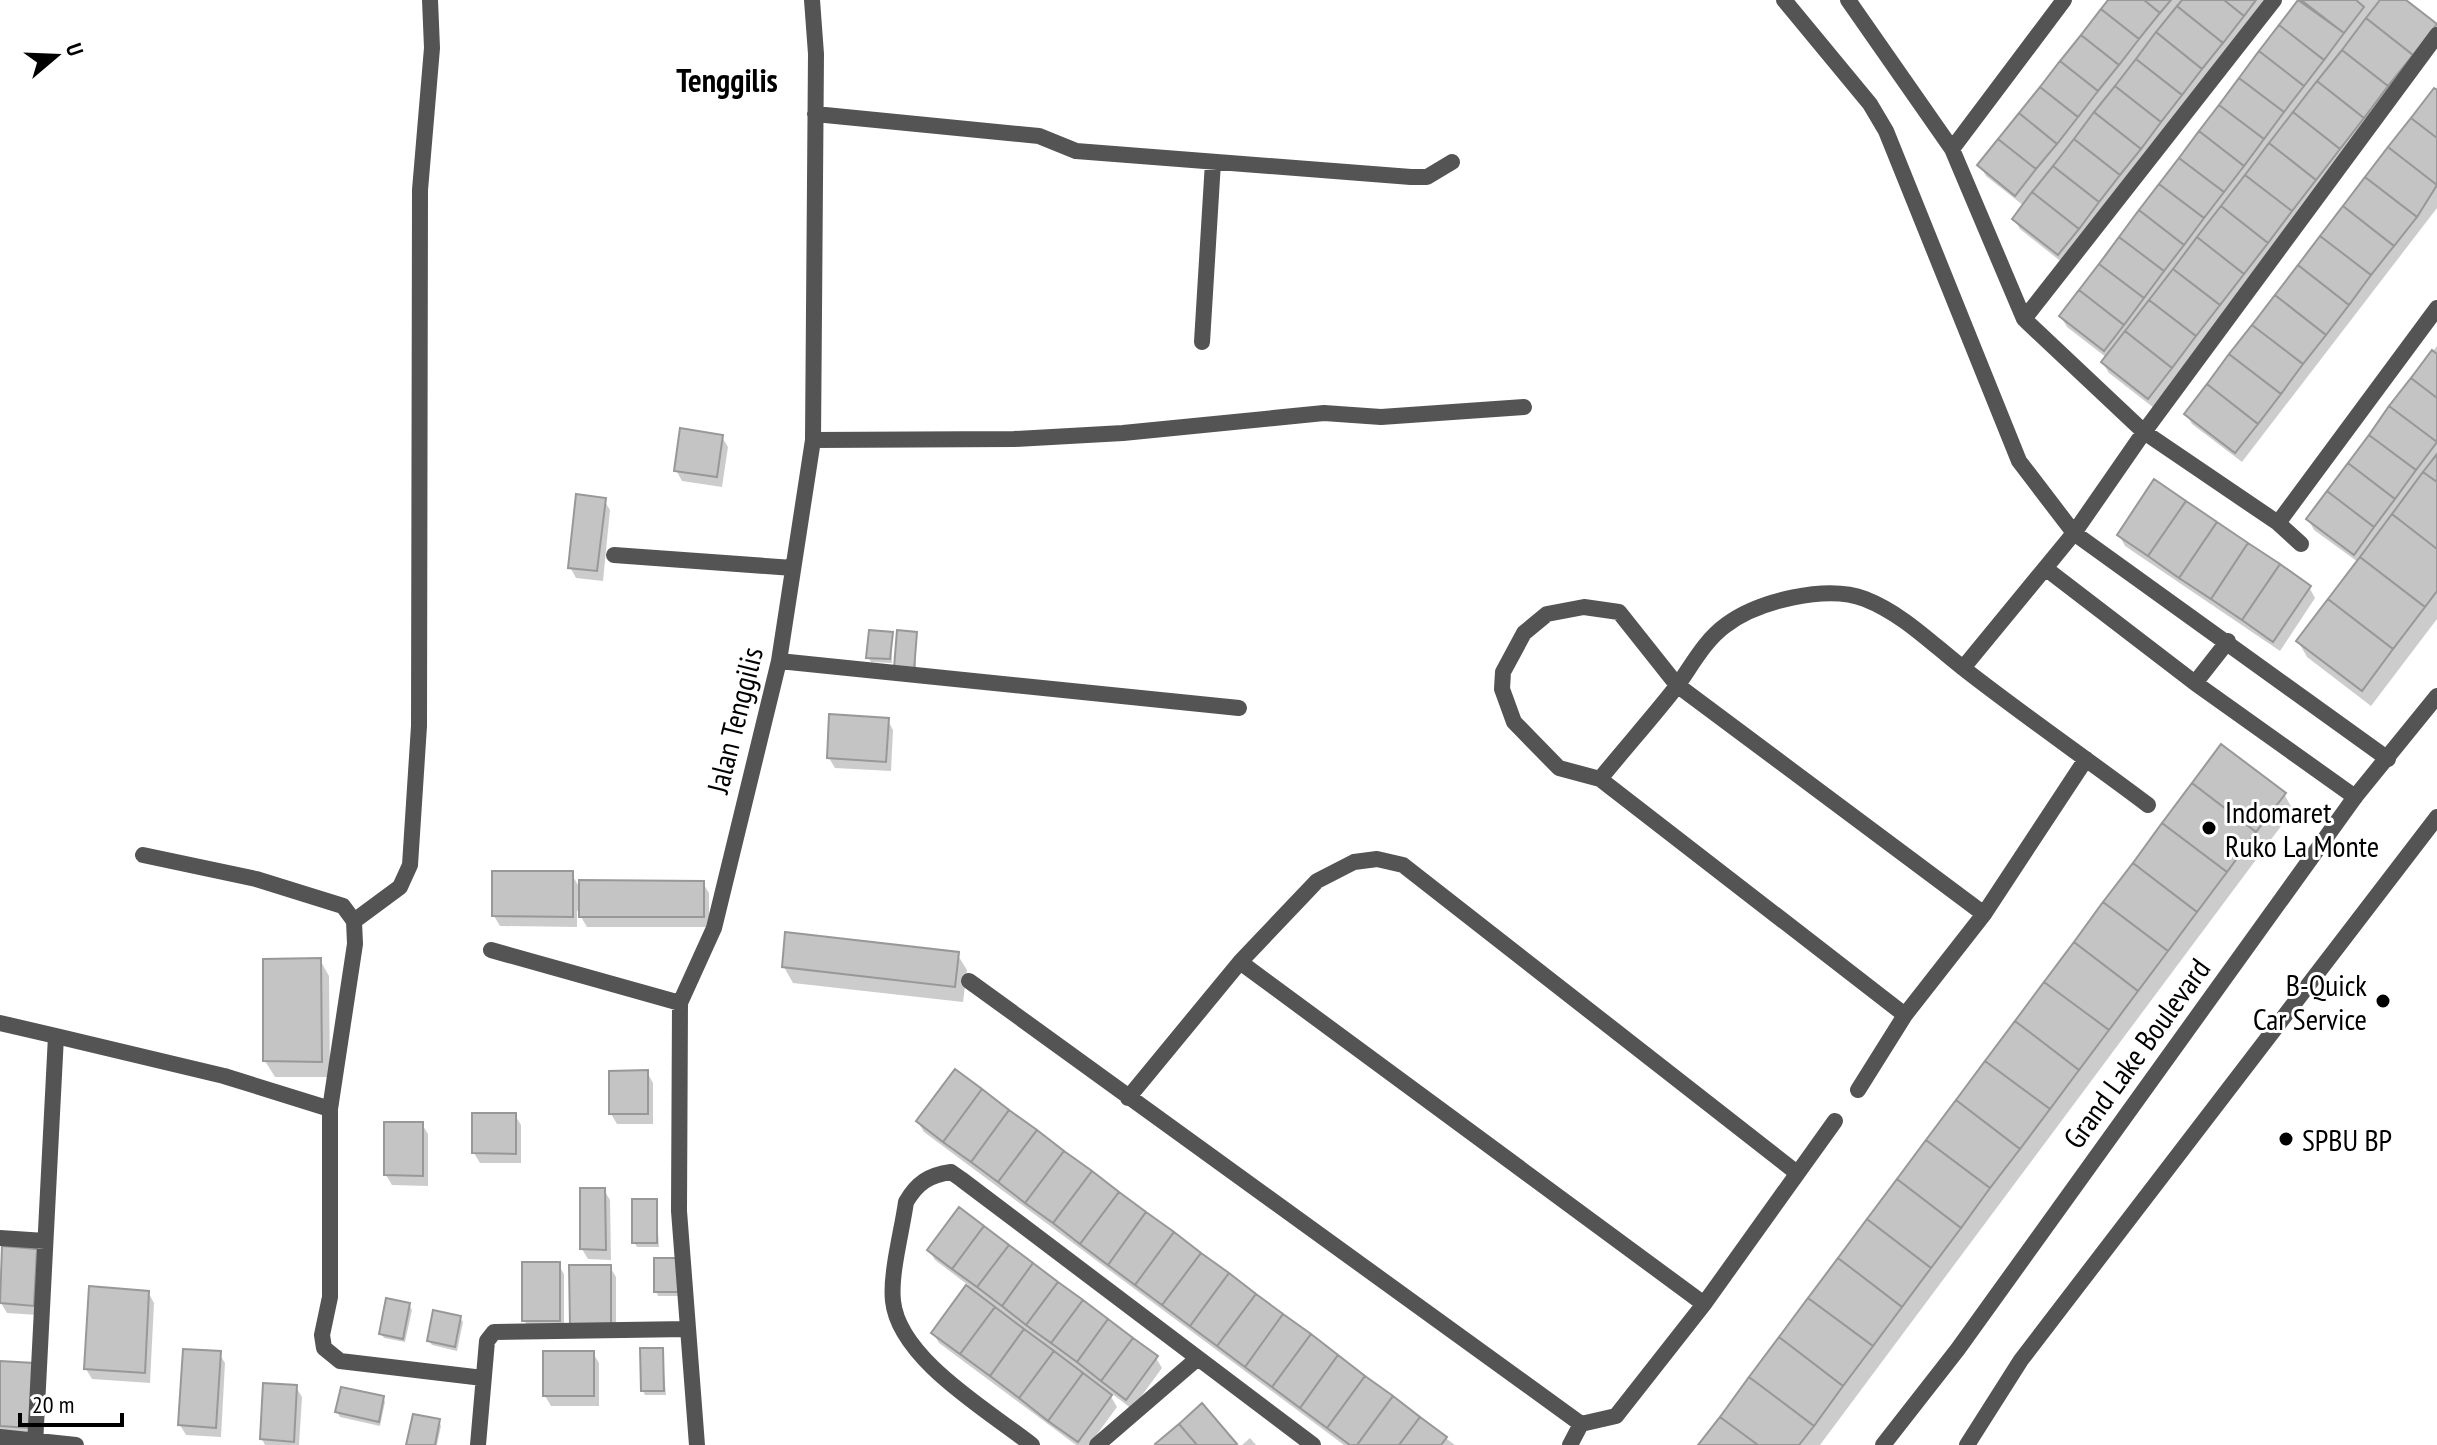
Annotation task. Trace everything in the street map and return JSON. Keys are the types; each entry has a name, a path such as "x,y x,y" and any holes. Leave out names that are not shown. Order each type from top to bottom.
{"street":[{"path":"354,921 400,887 410,865 419,726 420,190 432,48 430,0"},
{"name":"Jalan Tenggilis","path":"697,1445 679,1211 680,1003 714,928 779,661 813,440 815,114 812,0"},
{"path":"1784,0 1870,104 1886,131 2019,461 2074,533 2388,759"},
{"path":"1952,149 2064,0"},
{"path":"2024,319 2274,0"},
{"path":"1858,3 1952,149 2024,319 2144,432 2278,523 2301,544"},
{"path":"1963,668 2074,533 2144,432 2437,35"},
{"path":"815,114 1039,136 1076,151 1411,177 1427,177 1452,162"},
{"path":"1202,342 1213,162"},
{"path":"2278,523 2437,308"},
{"path":"813,440 1014,439 1123,433 1324,413 1381,417 1524,407"},
{"path":"614,555 793,568"},
{"path":"2045,568 2195,683 2355,797"},
{"path":"1600,779 1677,685 1711,637 1727,624 1750,611 1802,595 1834,592 1863,598 1906,620 1963,668 2148,805"},
{"path":"1905,1015 1600,779 1559,768 1514,722 1502,689 1503,672 1524,633 1547,614 1584,607 1619,612 1677,685 1984,914"},
{"path":"2195,683 2228,641"},
{"path":"779,661 1239,708"},
{"name":"Grand Lake Boulevard","path":"1883,1445 1958,1349 2355,797 2437,696"},
{"path":"1858,1090 1905,1015 1984,914 2086,759"},
{"path":"1967,1445 2021,1360 2437,817"},
{"path":"143,855 271,883 343,906 354,921 355,944 330,1109 330,1297 322,1335 324,1348 340,1361 483,1378"},
{"path":"1128,1098 1240,962 1317,881 1335,868 1377,859 1403,865 1797,1173"},
{"path":"491,950 680,1003"},
{"path":"1240,962 1704,1304"},
{"path":"969,981 1581,1424 1616,1416 1704,1304 1835,1121"},
{"path":"0,1023 224,1076 330,1109"},
{"path":"35,1442 56,1036"},
{"path":"1032,1445 924,1359 906,1340 898,1321 892,1299 906,1202 914,1188 932,1175 951,1172 961,1179 1313,1445"},
{"path":"0,1238 45,1241"},
{"path":"478,1445 487,1341 494,1332 688,1329"},
{"path":"1097,1445 1198,1358"},
{"path":"1570,1445 1581,1424"},
{"path":"0,1437 76,1445"}],"building":[{"path":"2108,0 2144,0 2160,13 2139,39 2101,9"},
{"path":"2144,0 2171,0 2160,13"},
{"path":"2182,0 2224,0 2244,16 2223,43 2177,6"},
{"path":"2224,0 2256,0 2244,16"},
{"path":"2298,0 2344,33 2324,60 2279,25"},
{"path":"2301,0 2356,0 2364,7 2344,33"},
{"path":"2380,0 2406,0 2437,24 2413,55 2366,18"},
{"path":"2177,6 2223,43 2202,69 2156,32"},
{"path":"2101,9 2139,39 2119,65 2081,35"},
{"path":"2366,18 2413,55 2388,86 2342,50"},
{"path":"2279,25 2324,60 2304,86 2259,51"},
{"path":"2156,32 2202,69 2182,95 2136,59"},
{"path":"2081,35 2119,65 2098,91 2060,61"},
{"path":"2342,50 2388,86 2364,118 2317,81"},
{"path":"2259,51 2304,86 2284,112 2239,78"},
{"path":"2136,59 2182,95 2161,122 2115,86"},
{"path":"2060,61 2098,91 2078,117 2040,87"},
{"path":"2239,78 2284,112 2264,139 2219,105"},
{"path":"2317,81 2364,118 2340,149 2293,112"},
{"path":"2115,86 2161,122 2141,149 2094,112"},
{"path":"2040,87 2078,117 2057,144 2019,113"},
{"path":"2434,88 2437,90 2437,138 2411,118"},
{"path":"2219,105 2264,139 2244,166 2199,131"},
{"path":"2094,112 2141,149 2120,175 2074,139"},
{"path":"2293,112 2340,149 2316,180 2269,143"},
{"path":"2019,113 2057,144 2036,169 1998,139"},
{"path":"2411,118 2437,138 2437,185 2388,147"},
{"path":"2199,131 2244,166 2224,192 2179,158"},
{"path":"1998,139 2036,169 2015,196 1977,165"},
{"path":"2074,139 2120,175 2099,202 2053,166"},
{"path":"2269,143 2316,180 2292,211 2245,175"},
{"path":"2388,147 2437,185 2417,217 2365,177"},
{"path":"2179,158 2224,192 2204,218 2159,184"},
{"path":"2053,166 2099,202 2079,229 2032,192"},
{"path":"2245,175 2292,211 2268,243 2221,206"},
{"path":"2365,177 2417,217 2394,246 2343,206"},
{"path":"2159,184 2204,218 2184,245 2139,210"},
{"path":"2032,192 2079,229 2058,255 2012,219"},
{"path":"2221,206 2268,243 2244,274 2197,237"},
{"path":"2343,206 2394,246 2371,275 2320,236"},
{"path":"2139,210 2184,245 2164,271 2119,237"},
{"path":"2320,236 2371,275 2349,305 2298,265"},
{"path":"2119,237 2164,271 2144,298 2099,264"},
{"path":"2197,237 2244,274 2220,305 2173,269"},
{"path":"2099,264 2144,298 2124,325 2079,290"},
{"path":"2298,265 2349,305 2326,335 2275,295"},
{"path":"2173,269 2220,305 2196,336 2149,300"},
{"path":"2079,290 2124,325 2104,351 2059,316"},
{"path":"2275,295 2326,335 2303,364 2252,325"},
{"path":"2149,300 2196,336 2172,368 2125,331"},
{"path":"2252,325 2303,364 2281,394 2229,354"},
{"path":"2125,331 2172,368 2148,399 2101,362"},
{"path":"2432,350 2437,354 2437,398 2411,378"},
{"path":"2229,354 2281,394 2258,424 2207,384"},
{"path":"2411,378 2437,398 2437,442 2389,406"},
{"path":"2207,384 2258,424 2235,453 2184,414"},
{"path":"2389,406 2437,442 2416,470 2369,435"},
{"path":"680,428 723,435 717,477 674,471"},
{"path":"2369,435 2416,470 2395,499 2348,463"},
{"path":"2437,454 2437,482 2423,472"},
{"path":"2348,463 2395,499 2374,527 2327,491"},
{"path":"2423,472 2437,482 2437,549 2392,514"},
{"path":"2154,479 2186,501 2148,556 2117,535"},
{"path":"2327,491 2374,527 2354,555 2306,519"},
{"path":"576,494 606,498 597,571 568,568"},
{"path":"2186,501 2217,522 2179,578 2148,556"},
{"path":"2392,514 2437,549 2437,591 2425,607 2360,557"},
{"path":"2217,522 2248,543 2211,599 2179,578"},
{"path":"2248,543 2280,564 2242,620 2211,599"},
{"path":"2360,557 2425,607 2393,649 2328,599"},
{"path":"2280,564 2311,586 2273,642 2242,620"},
{"path":"2328,599 2393,649 2362,691 2296,641"},
{"path":"869,630 893,632 890,659 866,658"},
{"path":"897,630 917,632 914,670 894,668"},
{"path":"829,714 889,718 886,762 827,758"},
{"path":"2221,744 2286,793 2256,832 2192,783"},
{"name":"Indomaret Ruko La Monte","path":"2192,783 2256,832 2227,872 2162,823"},
{"path":"2162,823 2227,872 2197,912 2133,863"},
{"path":"2133,863 2197,912 2168,951 2103,902"},
{"path":"492,871 573,871 573,917 492,916"},
{"path":"579,880 704,881 704,917 579,917"},
{"path":"2103,902 2168,951 2138,991 2074,942"},
{"path":"785,932 959,952 955,987 782,967"},
{"path":"2074,942 2138,991 2109,1030 2044,982"},
{"path":"321,958 322,1062 263,1061 263,959"},
{"path":"2044,982 2109,1030 2079,1070 2015,1021"},
{"path":"2015,1021 2079,1070 2050,1109 1985,1061"},
{"path":"1985,1061 2050,1109 2020,1149 1956,1100"},
{"path":"955,1069 982,1089 943,1142 916,1121"},
{"path":"648,1070 648,1114 609,1114 609,1071"},
{"path":"982,1089 1009,1110 971,1162 943,1142"},
{"path":"1956,1100 2020,1149 1990,1188 1926,1140"},
{"path":"1009,1110 1037,1130 998,1182 971,1162"},
{"path":"472,1113 516,1113 516,1154 472,1153"},
{"path":"384,1122 423,1122 423,1176 384,1175"},
{"path":"1037,1130 1064,1151 1025,1203 998,1182"},
{"path":"1926,1140 1990,1188 1961,1228 1897,1179"},
{"path":"1064,1151 1092,1171 1053,1223 1025,1203"},
{"path":"1092,1171 1119,1192 1080,1244 1053,1223"},
{"path":"1897,1179 1961,1228 1931,1268 1867,1219"},
{"path":"580,1188 605,1188 606,1250 580,1249"},
{"path":"1119,1192 1146,1212 1108,1265 1080,1244"},
{"path":"632,1199 657,1199 657,1243 632,1243"},
{"path":"959,1207 984,1226 952,1269 927,1250"},
{"path":"1146,1212 1174,1232 1135,1285 1108,1265"},
{"path":"1867,1219 1931,1268 1902,1307 1838,1258"},
{"path":"984,1226 1009,1245 977,1287 952,1269"},
{"path":"1174,1232 1201,1253 1162,1305 1135,1285"},
{"path":"1009,1245 1033,1263 1002,1306 977,1287"},
{"path":"2,1246 37,1249 34,1306 0,1303"},
{"path":"1201,1253 1229,1273 1190,1326 1162,1305"},
{"path":"654,1258 682,1258 682,1292 654,1292"},
{"path":"1838,1258 1902,1307 1873,1346 1808,1298"},
{"path":"522,1262 560,1262 560,1321 522,1321"},
{"path":"1033,1263 1058,1282 1026,1325 1002,1306"},
{"path":"569,1265 611,1265 611,1326 570,1326"},
{"path":"1229,1273 1256,1294 1217,1346 1190,1326"},
{"path":"1058,1282 1083,1300 1051,1343 1026,1325"},
{"path":"966,1285 995,1307 960,1354 931,1333"},
{"path":"89,1286 149,1291 145,1373 84,1369"},
{"path":"1256,1294 1283,1314 1245,1367 1217,1346"},
{"path":"386,1298 410,1303 403,1339 379,1334"},
{"path":"1808,1298 1873,1346 1843,1386 1779,1337"},
{"path":"1083,1300 1108,1319 1077,1362 1051,1343"},
{"path":"995,1307 1024,1329 990,1376 960,1354"},
{"path":"433,1310 461,1316 455,1347 427,1341"},
{"path":"1283,1314 1311,1334 1272,1387 1245,1367"},
{"path":"1108,1319 1133,1338 1101,1381 1077,1362"},
{"path":"1024,1329 1054,1351 1019,1398 990,1376"},
{"path":"1311,1334 1338,1355 1300,1408 1272,1387"},
{"path":"1779,1337 1843,1386 1814,1426 1749,1377"},
{"path":"1133,1338 1158,1356 1126,1400 1101,1381"},
{"path":"640,1348 663,1348 664,1391 641,1391"},
{"path":"183,1349 221,1351 216,1428 178,1425"},
{"path":"543,1351 594,1351 594,1396 543,1396"},
{"path":"1054,1351 1083,1373 1048,1421 1019,1398"},
{"path":"1338,1355 1365,1376 1327,1428 1300,1408"},
{"path":"0,1361 34,1363 30,1428 0,1426"},
{"path":"1083,1373 1112,1395 1078,1442 1048,1421"},
{"path":"1365,1376 1393,1396 1357,1445 1350,1445 1327,1428"},
{"path":"1749,1377 1814,1426 1799,1445 1758,1445 1720,1417"},
{"path":"263,1383 297,1385 294,1442 260,1439"},
{"path":"341,1387 384,1396 379,1422 335,1412"},
{"path":"1393,1396 1420,1417 1399,1445 1357,1445"},
{"path":"1202,1403 1237,1444 1197,1445 1179,1424"},
{"path":"413,1414 440,1419 435,1445 406,1445"},
{"path":"1420,1417 1447,1437 1441,1445 1399,1445"},
{"path":"1720,1417 1758,1445 1698,1445"},
{"path":"1179,1424 1197,1445 1155,1444"}],"place":[{"name":"Indomaret Ruko La Monte","path":"2209,828"},
{"name":"B-Quick Car Service","path":"2383,1001"},
{"name":"SPBU BP","path":"2286,1139"}],"district":[{"name":"Tenggilis","path":"727,80"}]}
